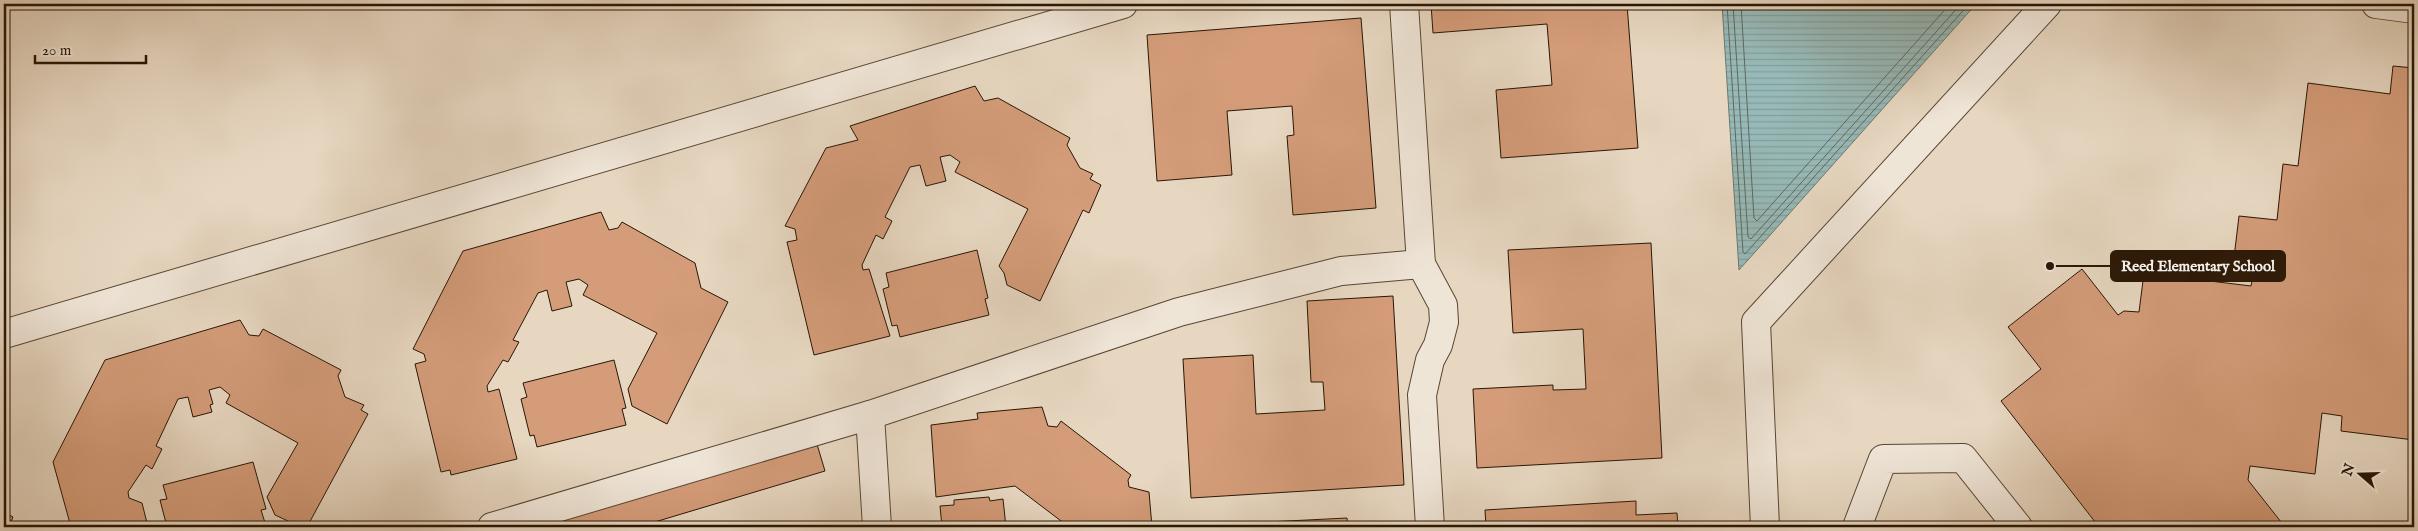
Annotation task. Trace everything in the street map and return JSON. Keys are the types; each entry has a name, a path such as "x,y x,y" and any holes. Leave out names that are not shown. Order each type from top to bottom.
{"lane":[{"path":"4,334 1123,4"},
{"path":"1404,4 1420,264 1444,305 1444,322 1438,345 1430,360 1422,395 1430,527"},
{"path":"1765,527 1756,322 2048,4"},
{"path":"2376,4 2414,9"},
{"path":"492,527 870,415 1179,312 1341,271 1420,264"},
{"path":"870,415 876,527"},
{"path":"1855,527 1882,459 1963,458 2018,527"}],"water":[{"path":"1722,4 1976,4 1739,270"}],"building":[{"path":"1431,4 1627,4 1638,148 1501,158 1496,90 1552,85 1547,24 1433,33"},
{"path":"1361,18 1376,208 1293,215 1287,136 1294,135 1292,106 1227,111 1232,175 1157,181 1147,35"},
{"path":"2393,66 2414,68 2414,440 2341,431 2342,416 2322,413 2315,474 2250,466 2248,480 2285,527 2099,527 2001,401 2041,369 2008,327 2082,269 2118,315 2124,311 2139,312 2144,273 2251,286 2254,268 2233,266 2239,216 2277,220 2283,164 2298,166 2308,83 2390,94"},
{"path":"975,86 984,101 998,98 1070,138 1067,145 1080,168 1093,174 1090,179 1101,185 1089,213 1083,210 1040,301 1007,285 1004,273 999,266 1028,209 955,172 960,162 950,155 940,157 946,181 926,186 920,165 910,167 885,217 892,221 883,239 876,235 862,265 863,270 869,269 890,336 814,355 787,242 797,240 795,229 785,226 826,148 858,140 850,126"},
{"path":"601,212 609,230 618,228 622,222 695,263 701,288 728,302 667,424 632,406 628,389 657,333 583,295 588,285 579,279 566,282 572,306 552,311 547,290 538,293 513,340 519,342 508,362 503,360 487,386 488,392 499,389 517,459 451,475 450,470 441,472 415,364 426,361 424,354 413,349 463,251"},
{"path":"1651,243 1662,458 1477,468 1473,389 1553,385 1553,390 1586,389 1583,329 1513,333 1508,250"},
{"path":"977,250 988,298 985,299 989,315 900,337 897,325 892,326 883,289 889,287 886,273"},
{"path":"1393,296 1404,485 1191,498 1183,359 1253,355 1256,414 1325,410 1323,382 1311,382 1307,301"},
{"path":"240,320 249,335 259,336 263,329 341,370 338,376 345,397 364,405 361,410 368,414 307,527 301,527 275,515 267,497 298,443 226,403 230,395 220,387 209,390 213,404 210,405 212,412 193,417 188,397 178,399 156,446 162,449 152,469 146,465 128,492 129,498 142,503 148,527 71,527 53,462 105,360"},
{"path":"614,360 626,408 622,409 626,425 537,447 534,435 530,436 521,399 527,397 523,383"},
{"path":"1042,407 1048,426 1057,427 1061,421 1131,475 1128,480 1129,487 1149,492 1152,527 1069,527 1015,486 936,497 931,425 978,419 977,413"},
{"path":"816,441 825,471 638,527 531,527"},
{"path":"253,462 266,509 261,510 266,526 167,527 160,500 167,499 163,485"},
{"path":"989,497 990,501 1003,499 1006,527 942,527 940,506 954,505 954,500"},
{"path":"1636,501 1636,515 1677,513 1678,527 1486,527 1485,510"},
{"path":"4,512 13,517 9,527 4,527"},
{"path":"1347,518 1348,527 1208,527 1208,525"}],"place":[{"name":"Reed Elementary School","path":"2050,266"}]}
